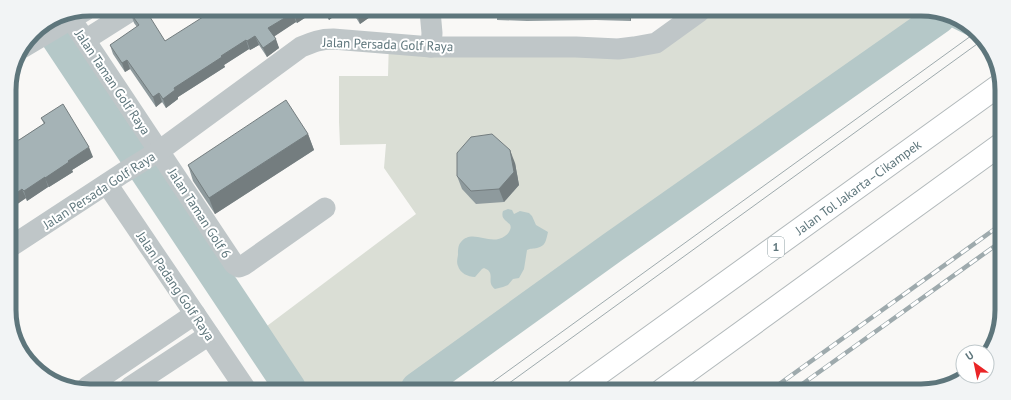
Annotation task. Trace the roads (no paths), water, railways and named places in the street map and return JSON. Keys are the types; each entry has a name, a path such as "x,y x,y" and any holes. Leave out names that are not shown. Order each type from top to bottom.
{"highway":[{"name":"Jalan Tol Jakarta–Cikampek","path":"585,384 995,89"},
{"path":"670,384 995,149"}],"street":[{"path":"85,40 123,16"},
{"path":"430,16 432,32 431,47"},
{"name":"Jalan Persada Golf Raya","path":"16,243 156,153 302,47 313,42 322,39 332,39 431,47 618,49 656,43 693,16"},
{"name":"Jalan Taman Golf Raya","path":"72,18 156,153"},
{"path":"39,37 66,20"},
{"name":"Jalan Taman Golf 6","path":"156,153 231,261 239,266 244,265 325,208"},
{"name":"Jalan Padang Golf Raya","path":"115,179 195,314 242,384"},
{"path":"91,384 195,314"},
{"path":"134,384 209,334"}],"waterway":[{"path":"423,384 613,247 938,19"},
{"path":"942,19 968,32"},
{"path":"50,28 287,384"}],"tram line":[{"path":"490,384 971,36"},
{"path":"508,384 978,43"}],"railway":[{"path":"779,384 995,229"},
{"path":"802,384 995,246"}]}
